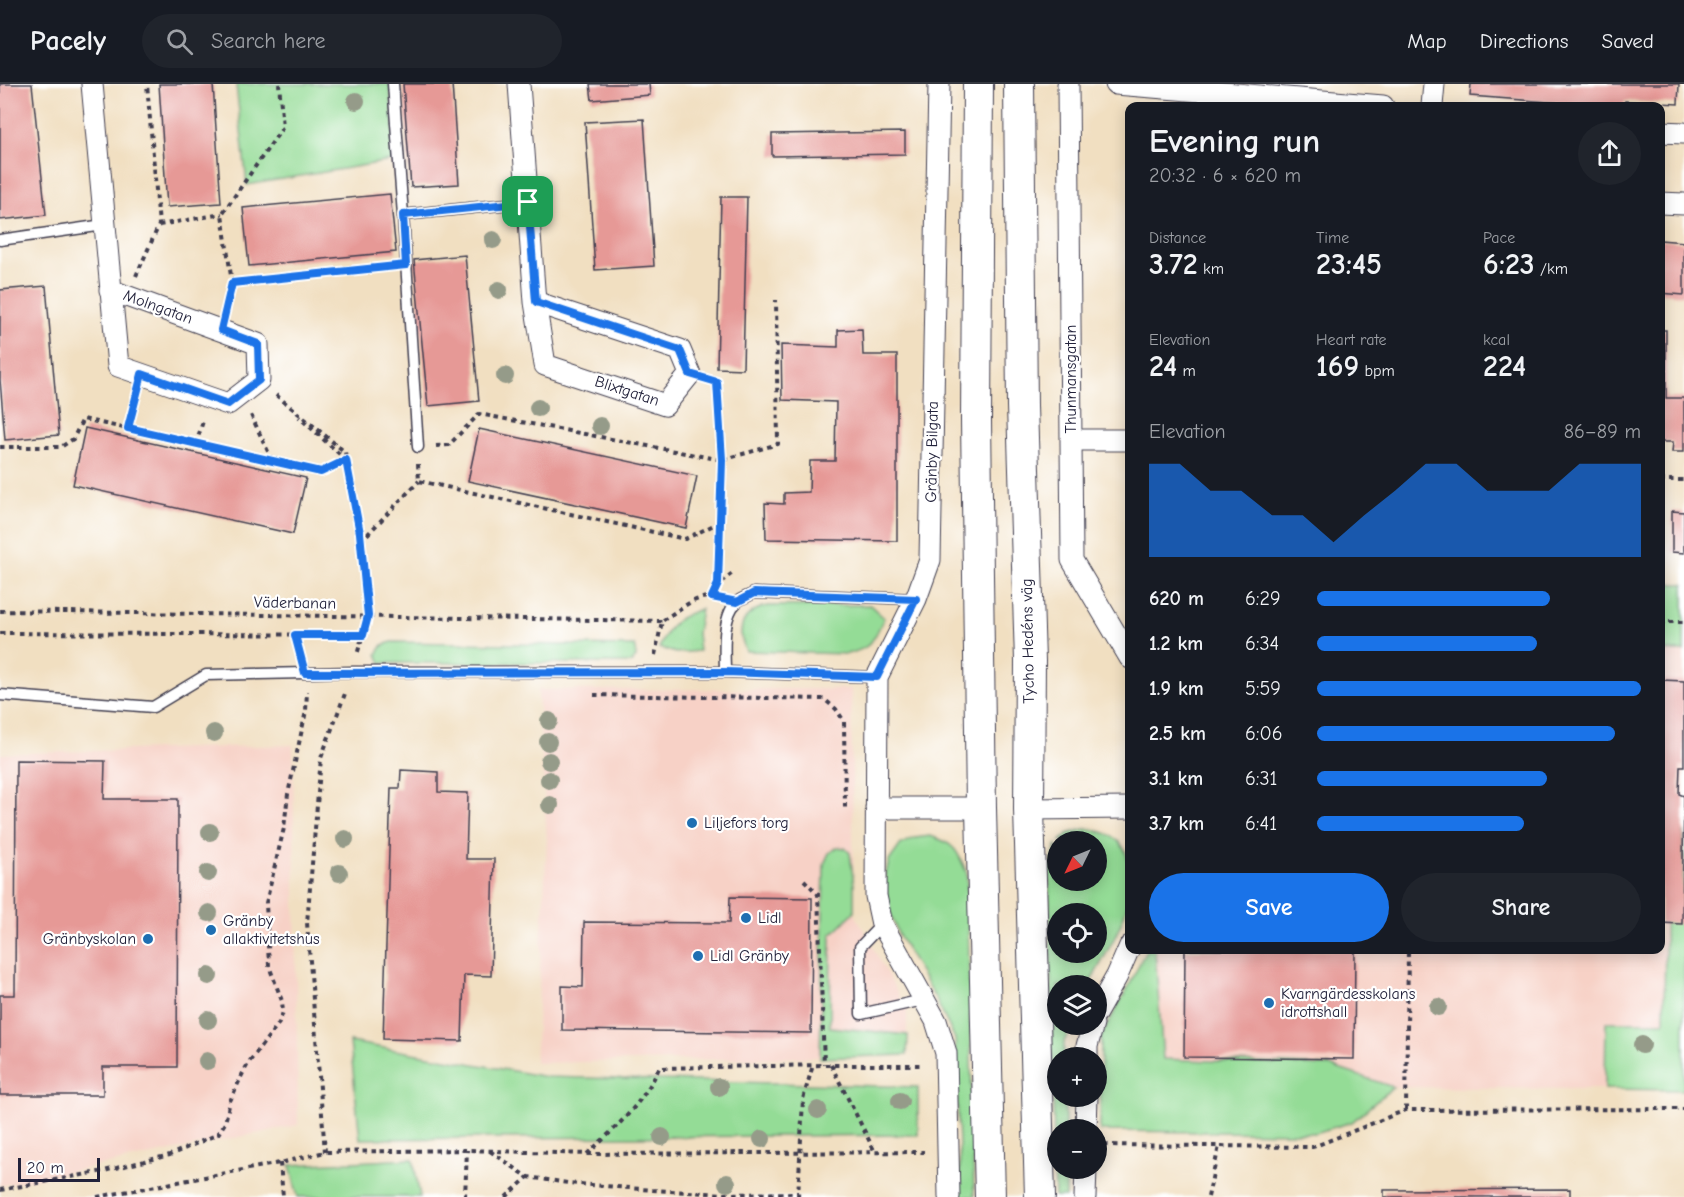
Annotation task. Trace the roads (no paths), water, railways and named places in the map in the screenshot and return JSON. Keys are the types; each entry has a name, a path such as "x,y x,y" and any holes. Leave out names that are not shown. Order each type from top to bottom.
{"main road":[{"path":"978,84 976,420 981,808 990,1197"},
{"name":"Tycho Hedéns väg","path":"1019,84 1023,406 1030,661 1029,809 1040,1197"}],"street":[{"name":"Molngatan","path":"92,84 104,225 118,293 118,366 228,404 259,380 258,344 118,293"},
{"name":"Blixtgatan","path":"519,84 536,302 545,365 665,405 690,374 680,350 536,302"},
{"name":"Gränby Bilgata","path":"939,84 930,560 916,599 877,677 876,896 882,924 936,1021 946,1053 949,1197"},
{"name":"Thunmansgatan","path":"1068,84 1072,561 1125,650"},
{"path":"1432,102 1434,84"},
{"path":"1130,85 1245,89 1351,102"},
{"path":"1665,132 1684,133"},
{"path":"1665,203 1684,204"},
{"path":"1071,440 1125,440"},
{"path":"876,808 981,808"},
{"path":"1029,809 1125,808"},
{"path":"1107,994 1127,954"},
{"path":"1085,1197 1086,1179"}],"lane":[{"path":"393,84 418,447"},
{"path":"403,215 528,202"},
{"path":"0,240 104,225"},
{"path":"725,672 725,633 729,614 737,602 754,593 916,599"},
{"path":"0,695 153,707 206,675 353,672 725,672 877,677"},
{"path":"882,924 860,947 861,1014 924,1000"}],"place":[{"name":"Liljefors torg","path":"692,823"},
{"name":"Lidl","path":"746,918"},
{"name":"Gränby allaktivitetshus","path":"211,930"},
{"name":"Gränbyskolan","path":"148,939"},
{"name":"Lidl Gränby","path":"698,956"},
{"name":"Kvarngärdesskolans idrottshall","path":"1269,1003"}]}
